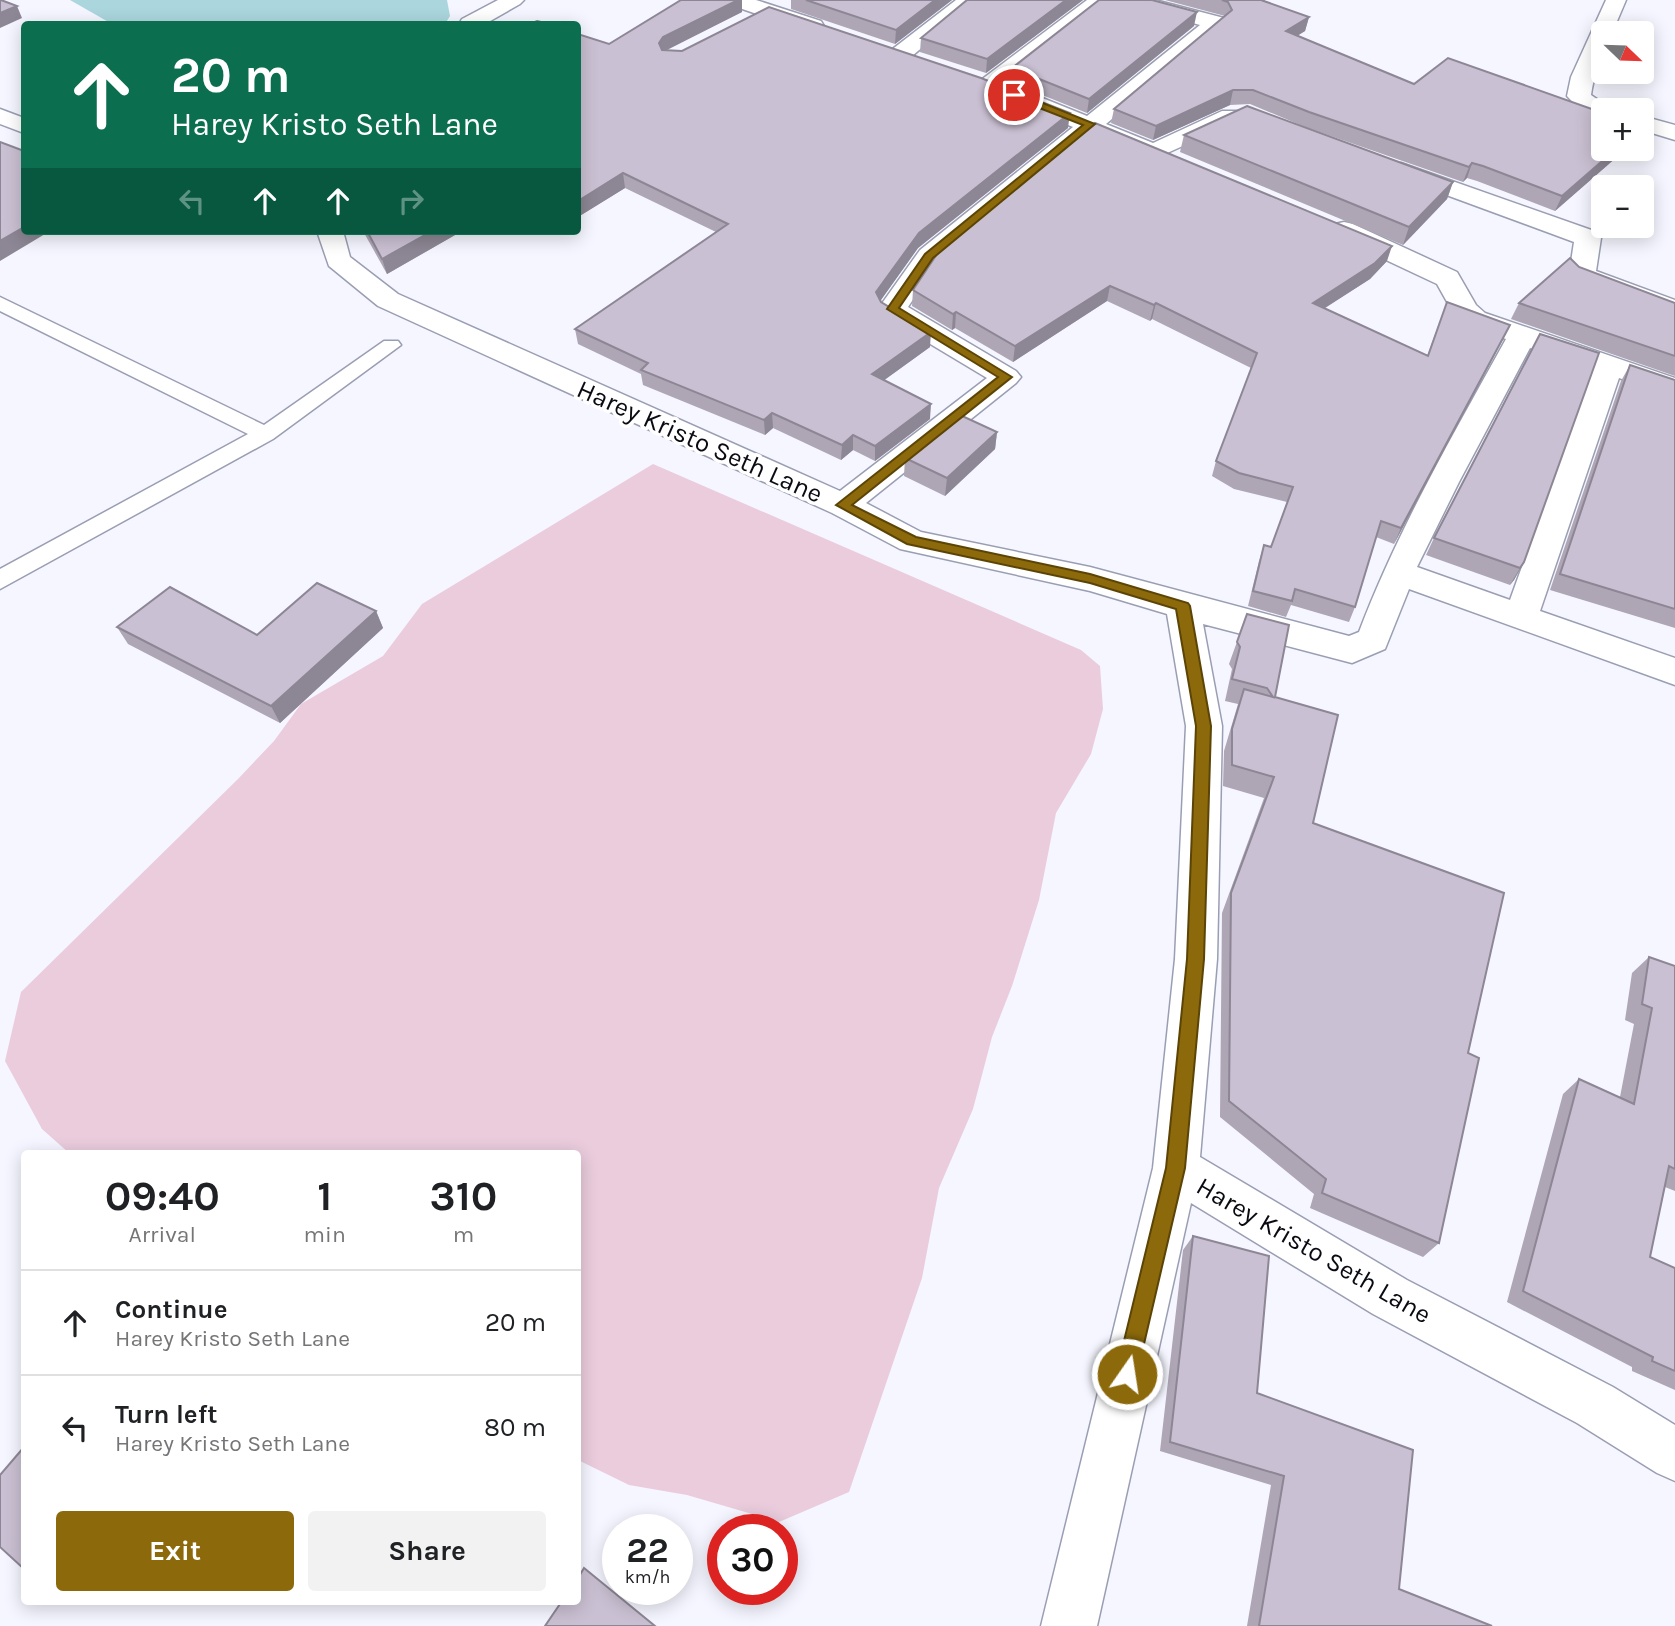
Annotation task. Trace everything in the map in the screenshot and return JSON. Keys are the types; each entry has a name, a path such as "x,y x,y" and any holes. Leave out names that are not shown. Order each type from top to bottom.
{"street":[{"path":"475,21 513,0"},
{"path":"735,0 779,5 834,33"},
{"path":"872,47 909,60 969,0"},
{"path":"989,85 1100,0"},
{"path":"843,505 1006,377 892,309 929,256 1216,23 1131,0"},
{"path":"1591,107 1579,96 1581,77 1616,0"},
{"path":"746,22 779,5"},
{"path":"966,78 1090,124 1179,162"},
{"path":"1154,152 1239,112 1255,116"},
{"path":"0,116 21,125"},
{"path":"1654,127 1675,133"},
{"path":"1383,164 1588,238 1582,275 1675,309"},
{"path":"1315,219 1414,260 1447,278 1456,286 1460,304 1475,319 1675,388"},
{"name":"Harey Kristo Seth Lane","path":"331,235 338,260 388,300 843,505 912,541 1090,579 1183,606 1204,726 1196,959 1175,1168 1390,1297 1595,1405 1675,1455"},
{"path":"1183,606 1352,650 1373,640 1398,573 1443,482 1524,335"},
{"path":"1521,617 1609,365"},
{"path":"1398,573 1675,672"},
{"path":"1069,1626 1175,1168"}],"lane":[{"path":"0,303 265,434"},
{"path":"0,580 265,434 391,345"}],"shaded area":[{"path":"653,464 1081,650 1100,666 1103,709 1091,754 1056,813 1039,900 1012,986 992,1037 973,1109 939,1188 922,1278 849,1492 798,1514 752,1514 687,1495 629,1485 581,1461 581,1150 66,1150 42,1129 5,1061 21,992 238,779 274,741 301,704 383,656 422,604"}],"water":[{"path":"70,0 447,0 450,16 447,21 107,21"}],"building":[{"path":"1,0 17,6 0,13"},
{"path":"681,0 738,0 663,37 659,43 662,50 682,51 769,7 981,78 1070,113 919,233 876,292 881,302 931,332 872,374 931,404 875,446 853,435 842,445 772,413 764,420 641,370 648,363 575,329 728,224 623,173 581,199 581,35 609,44"},
{"path":"806,0 935,0 896,30"},
{"path":"967,0 1066,0 987,59 921,38"},
{"path":"1099,0 1152,0 1197,12 1089,99 1012,68"},
{"path":"1222,0 1261,0 1309,17 1286,31 1414,84 1448,58 1591,109 1591,161 1602,161 1562,196 1483,166 1472,163 1469,167 1253,90 1233,90 1156,126 1114,109 1232,10 1228,2"},
{"path":"1247,106 1453,182 1409,227 1184,135"},
{"path":"1095,123 1392,246 1375,263 1313,303 1428,356 1447,302 1510,325 1401,528 1381,521 1355,607 1295,589 1292,601 1253,591 1264,545 1271,547 1293,487 1239,473 1216,461 1257,353 1156,303 1154,305 1110,286 1015,346 913,290 941,248"},
{"path":"0,142 21,150 21,229 0,241"},
{"path":"369,235 425,235 382,259"},
{"path":"1570,258 1579,267 1675,303 1675,356 1519,303"},
{"path":"1540,334 1599,353 1520,568 1434,538"},
{"path":"1630,365 1675,380 1675,609 1560,574"},
{"path":"960,415 997,432 947,478 905,458"},
{"path":"317,583 376,611 271,706 117,627 170,587 257,635"},
{"path":"1247,614 1289,625 1275,697 1338,715 1313,823 1504,893 1468,1053 1479,1058 1439,1243 1322,1193 1326,1179 1229,1101 1231,893 1274,777 1232,765 1232,729 1244,689 1273,697 1267,688 1232,679 1240,647 1237,642"},
{"path":"1649,957 1675,966 1675,1169 1669,1166 1650,1257 1675,1268 1675,1371 1652,1361 1653,1357 1523,1291 1579,1079 1634,1104 1652,1008 1642,1004"},
{"path":"1193,1236 1269,1256 1257,1393 1413,1450 1399,1589 1492,1626 1259,1626 1284,1476 1170,1442"},
{"path":"21,1450 21,1566 0,1547 0,1475"},
{"path":"584,1568 602,1583 602,1605 629,1605 655,1626 545,1626 559,1605 581,1605 581,1573"}],"route":[{"path":"1014,95 1090,124 929,256 892,309 1006,377 843,505 912,541 1090,579 1183,606 1204,726 1196,959 1175,1168 1127,1374"}]}
